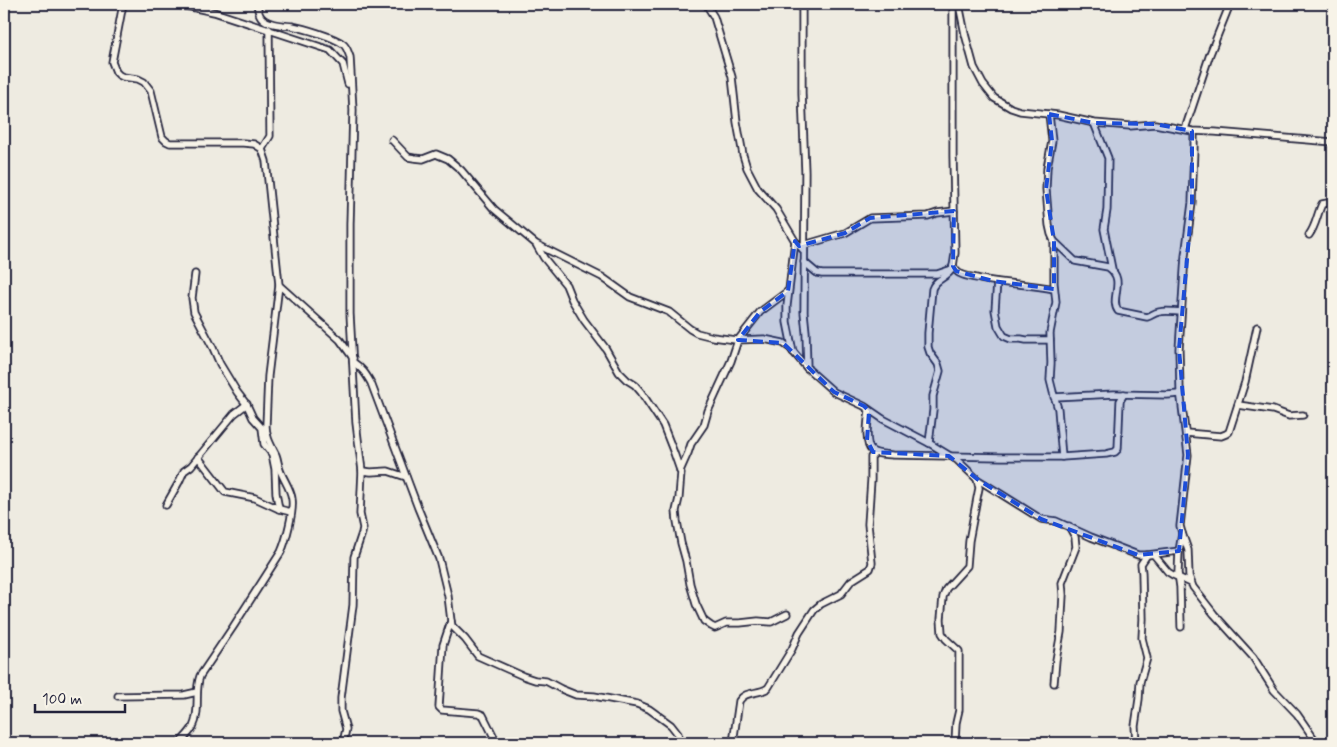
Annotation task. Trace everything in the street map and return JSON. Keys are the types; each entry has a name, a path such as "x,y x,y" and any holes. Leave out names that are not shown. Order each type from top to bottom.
{"street":[{"path":"123,4 112,62 116,72 123,77 147,84 151,90 164,140 170,143 254,144 262,149 266,161 279,284 268,376 266,432 292,498 285,542 281,552 200,676 197,692 196,719 193,727 180,743"},
{"path":"169,4 192,5 330,50 340,60 346,71 353,110"},
{"path":"258,4 260,16 267,21 274,24 301,28 335,40 343,44 350,57 353,110 350,314 356,423 362,471 360,514 363,528 354,558 353,605 341,698 341,711 346,729 343,743"},
{"path":"706,4 717,24 732,77 737,122 747,168 758,189 776,209 794,241 804,248"},
{"path":"802,4 802,93 805,172 804,312 807,368"},
{"path":"929,442 933,396 940,371 928,347 932,289 933,285 946,276 952,267 955,253 953,4"},
{"path":"960,4 965,34 974,67 994,98 1011,108 1020,111 1058,114 1094,123 1130,126 1155,124 1192,131 1333,142"},
{"path":"1185,130 1213,46 1230,4"},
{"path":"262,149 270,136 269,30"},
{"path":"1049,114 1052,141 1047,168 1046,190 1049,225 1054,241 1054,289 1056,302 1051,326 1050,380 1058,409 1062,457"},
{"path":"1094,123 1108,158 1104,229 1112,269 1118,282 1115,306 1118,312 1147,317 1159,312 1181,312"},
{"path":"1192,131 1194,135 1192,203 1185,256 1179,349 1180,394 1188,455 1180,519 1182,533 1188,550 1189,576 1191,583 1214,614 1253,657 1274,690 1297,714 1317,743"},
{"path":"392,140 408,157 422,159 436,154 448,159 461,170 494,209 536,244 602,277 630,296 669,312 697,333 738,340 764,339 783,344 834,392 864,406 883,420 929,442 957,460 977,479 1041,519 1056,521 1134,554 1150,555 1179,551"},
{"path":"1309,234 1322,204 1333,202"},
{"path":"804,248 845,233 870,218 928,216 954,211"},
{"path":"793,352 786,313 794,241"},
{"path":"1054,241 1075,261 1112,269"},
{"path":"536,244 544,258 566,285 572,300 584,320 606,349 620,372 641,392 663,425 680,470 679,498 676,511 680,543 696,604 704,621 715,628 726,623 771,622 787,614"},
{"path":"804,262 817,273 822,274 937,274 952,267"},
{"path":"952,267 960,274 997,282 1054,289"},
{"path":"195,274 192,298 194,312 220,364 253,418 262,428 264,444 272,454 279,510"},
{"path":"997,282 995,310 998,326 1004,336 1011,339 1050,340"},
{"path":"279,284 340,340 371,383 439,558 448,596 450,621 452,626 466,639 478,656 523,676 546,681 576,694 637,704 649,709 672,725 678,734 680,743"},
{"path":"680,470 691,444 704,426 708,411 731,361 738,340 760,312 788,291"},
{"path":"1186,433 1221,436 1229,432 1245,382 1257,327"},
{"path":"869,410 867,440 871,450 876,452 893,455 1062,457 1106,454 1117,451 1120,401 1124,394"},
{"path":"1054,397 1180,394"},
{"path":"166,505 186,468 191,466 234,414 246,404"},
{"path":"1238,404 1273,410 1288,416 1304,415"},
{"path":"733,743 741,698 744,695 768,688 814,610 821,604 841,594 851,581 870,569 872,563 868,524 871,457 876,452"},
{"path":"198,457 225,492 255,498 279,510 291,512"},
{"path":"362,471 388,471 406,476"},
{"path":"955,743 956,723 960,710 959,651 942,633 943,597 946,589 967,566 969,541 979,492 977,479"},
{"path":"1054,683 1061,632 1062,586 1076,547 1075,537 1069,526"},
{"path":"1181,627 1178,578 1182,533"},
{"path":"1150,555 1168,572 1191,583"},
{"path":"1136,743 1135,726 1140,699 1140,682 1147,658 1142,638 1143,586 1141,564 1150,555"},
{"path":"450,621 443,645 439,707 442,710 483,715 497,743"},
{"path":"118,696 184,695 197,692"}],"highlighted area":[{"path":"1049,114 1094,123 1155,124 1192,131 1192,203 1179,349 1188,455 1179,551 1138,555 1041,519 977,479 949,456 873,452 867,440 869,411 864,406 834,392 783,343 738,340 760,312 788,291 795,241 799,246 845,233 870,218 954,211 953,266 956,271 993,281 1054,289 1054,241 1046,189 1052,141"}]}
